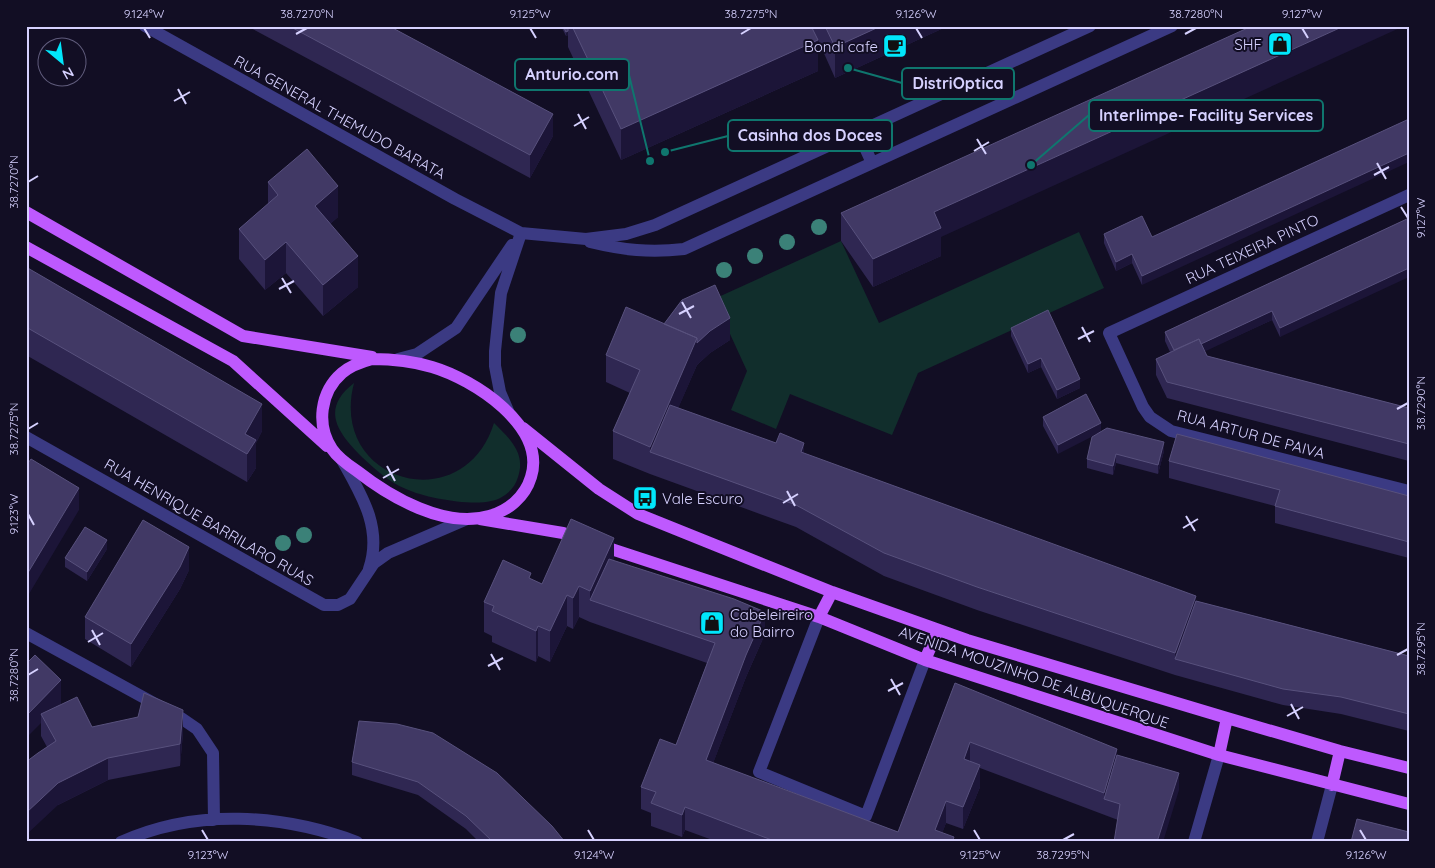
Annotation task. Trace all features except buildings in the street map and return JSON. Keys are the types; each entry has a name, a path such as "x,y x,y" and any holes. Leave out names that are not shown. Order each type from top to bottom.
{"main road":[{"path":"26,212 243,336 392,359"},
{"path":"26,247 234,361 337,455"},
{"path":"337,455 326,440 323,429 325,397 334,381 342,372 352,366 372,359 392,359"},
{"name":"AVENIDA MOUZINHO DE ALBUQUERQUE","path":"392,359 414,362 450,373 470,383 599,488 638,514 832,592 938,630 1227,718 1340,751 1409,768"},
{"path":"473,519 505,510 517,500 529,484 534,466 533,454 530,441 523,428"},
{"name":"AVENIDA MOUZINHO DE ALBUQUERQUE","path":"337,455 366,479 409,504 426,511 563,533 819,617 925,660 1219,755 1409,804"},
{"path":"819,617 832,592"},
{"path":"925,660 938,630"},
{"path":"1219,755 1227,718"},
{"path":"1332,785 1340,751"}],"street":[{"name":"RUA GENERAL THEMUDO BARATA","path":"145,26 446,194 521,233"},
{"path":"521,233 592,238 626,234 655,225 1090,26"},
{"path":"573,238 618,249 650,252 684,249 1172,26"},
{"path":"858,132 872,163"},
{"name":"RUA TEIXEIRA PINTO","path":"1110,333 1409,195"},
{"path":"392,359 417,354 456,328 521,233"},
{"path":"510,415 500,392 495,352 501,293 521,233"},
{"name":"RUA ARTUR DE PAIVA","path":"1110,333 1150,417 1171,431 1409,491"},
{"name":"RUA HENRIQUE BARRILARO RUAS","path":"26,437 318,602 331,606 345,603 355,594 368,572 380,558 388,553 473,519"},
{"name":"RUA HENRIQUE BARRILARO RUAS","path":"337,455 365,503 371,520 372,551 368,572"},
{"path":"819,617 760,772 866,816 925,660"},
{"path":"26,633 181,718 197,729 213,753 214,820"},
{"path":"1194,842 1219,755"},
{"path":"1317,842 1332,785"},
{"path":"121,842 154,830 183,823 214,820 270,820 310,827 357,842"}],"green space":[{"path":"1079,232 1104,288 918,373 892,435 790,394 776,429 731,410 747,371 714,299 841,241 879,323"},
{"path":"354,383 351,417 361,445 379,465 403,477 430,479 456,472 478,453 494,423 511,441 518,454 520,468 514,486 508,493 495,500 472,502 424,495 394,483 354,449 340,431 336,422 335,412 337,403 343,393"}],"place":[{"name":"SHF","path":"1280,44"},
{"name":"Bondi cafe","path":"895,46"},
{"name":"DistriOptica","path":"848,68"},
{"name":"Casinha dos Doces","path":"665,152"},
{"name":"Anturio.com","path":"650,161"},
{"name":"Interlimpe- Facility Services","path":"1031,165"},
{"name":"Vale Escuro","path":"645,498"},
{"name":"Cabeleireiro do Bairro","path":"712,623"}]}
